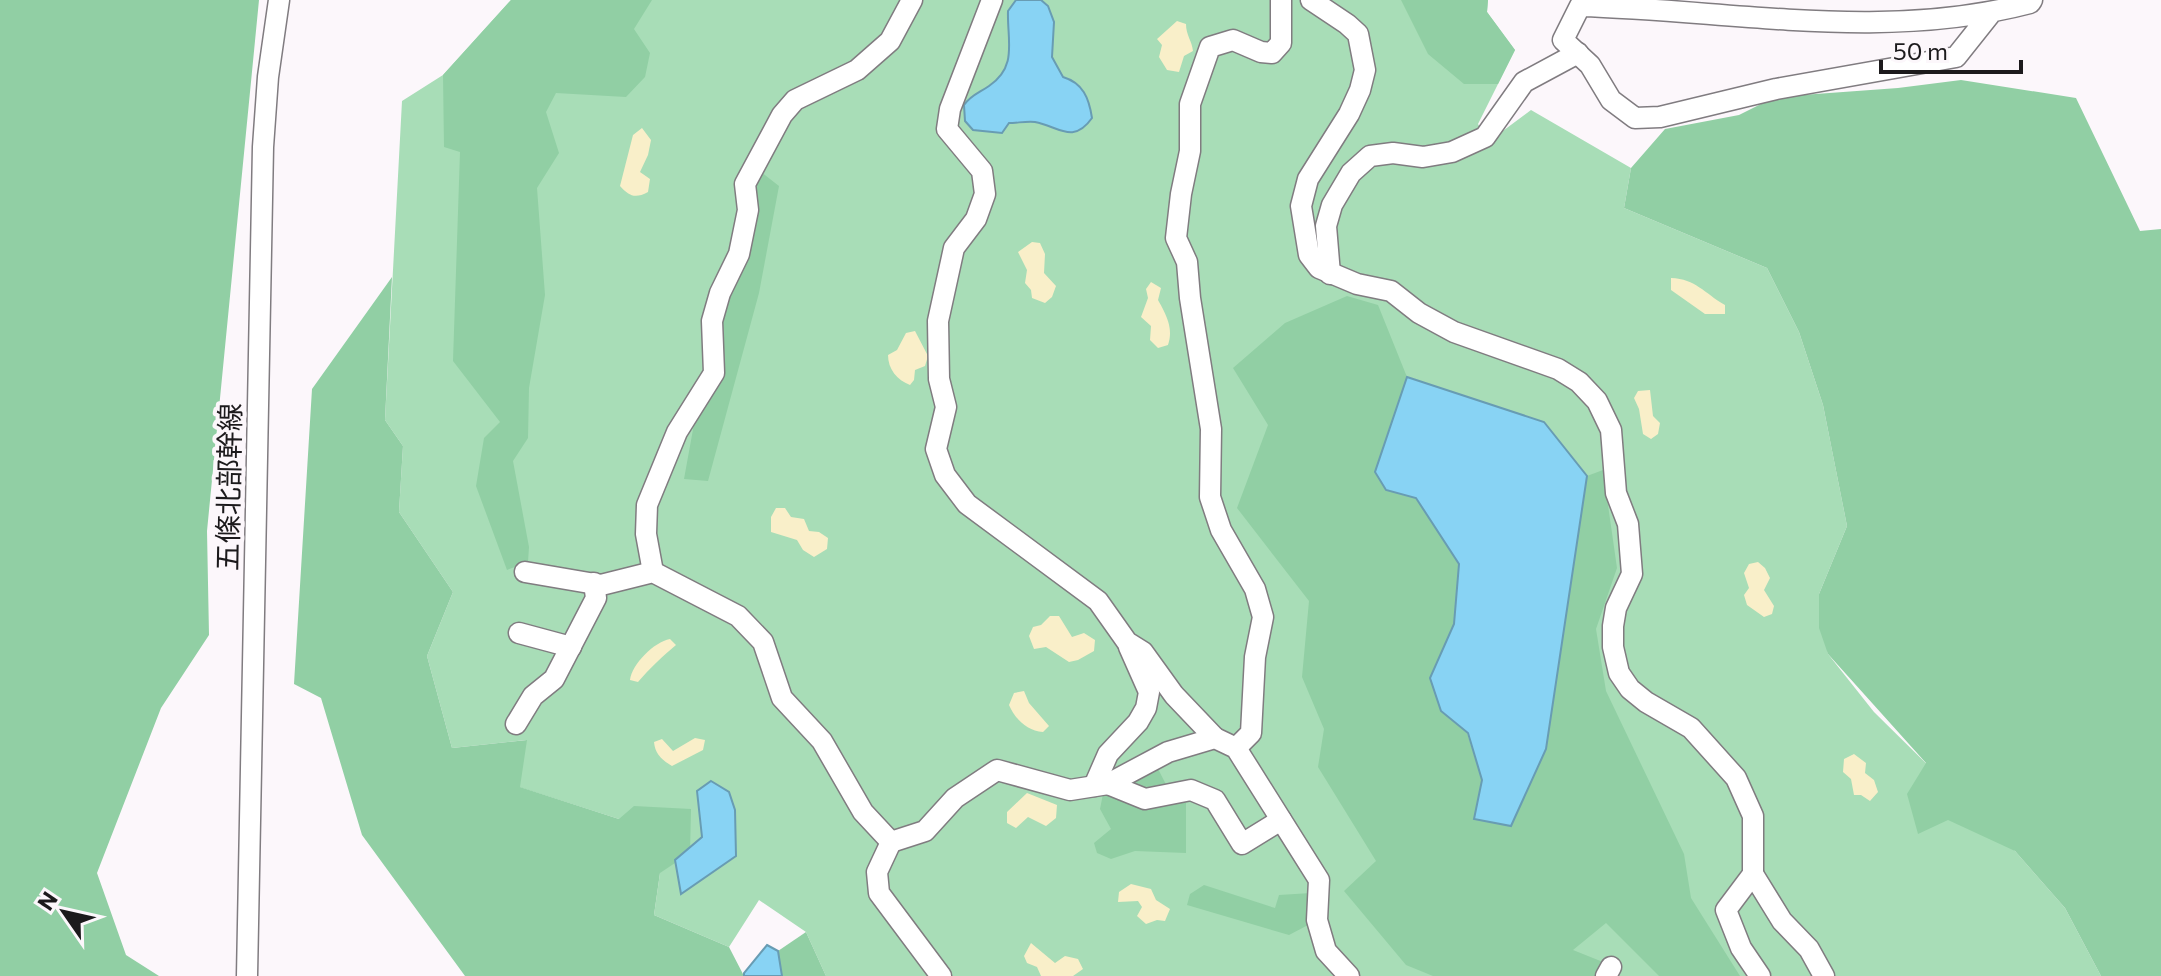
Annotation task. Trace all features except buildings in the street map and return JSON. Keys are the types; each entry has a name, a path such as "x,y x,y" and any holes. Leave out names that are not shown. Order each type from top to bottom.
{"street":[{"name":"五條北部幹線","path":"247,976 263,147 268,77 279,0"},
{"path":"653,572 646,534 647,505 677,432 714,373 712,321 720,293 739,254 748,210 745,184 782,115 795,100 857,70 890,41 912,0"},
{"path":"992,0 950,109 947,129 982,171 985,194 976,219 954,248 938,321 939,379 946,407 936,449 945,475 967,504 1098,601 1127,642 1149,692 1146,708 1138,722 1108,754 1101,785"},
{"path":"1236,748 1251,733 1255,657 1263,617 1255,589 1221,530 1210,497 1211,429 1187,262 1176,238 1190,151 1190,104 1210,47 1233,40 1261,52 1272,53 1281,43 1281,0"},
{"path":"1311,0 1358,34 1365,70 1349,114 1308,179 1301,206 1309,255 1319,268 1330,274 1391,291 1419,313 1454,332 1558,369 1579,382 1597,401 1611,430 1616,493 1628,524 1632,574 1616,608 1613,626 1613,647 1619,673 1630,689 1646,702 1691,728 1736,778 1753,816 1753,874 1782,921 1809,949 1824,976"},
{"path":"1991,13 1956,57 1776,89 1660,117 1635,118 1611,100 1590,65 1563,40 1580,6 1837,23 1991,13 2032,0"},
{"path":"1330,274 1326,226 1332,205 1351,173 1370,156 1393,153 1423,157 1452,152 1485,137 1524,82 1578,53"},
{"path":"525,572 601,585 653,572 738,616 763,642 782,698 822,741 863,812 891,842"},
{"path":"516,724 533,696 554,679 596,598 594,583"},
{"path":"519,633 571,647"},
{"path":"1127,642 1143,652 1174,695 1215,738 1236,748 1319,880 1317,920 1326,951 1349,976"},
{"path":"941,976 879,893 877,872 891,842 925,831 955,798 997,770 1070,790 1101,785 1168,752 1215,738"},
{"path":"1101,785 1145,799 1191,790 1215,800 1242,844 1281,820"},
{"path":"1753,874 1726,910 1741,948 1760,976"}],"green space":[{"path":"0,0 259,0 207,531 209,635 161,708 97,873 126,955 159,976 0,976"},
{"path":"511,0 1488,0 1487,12 1515,50 1478,124 1488,142 1531,110 1631,168 1624,208 1767,268 1799,332 1823,405 1847,526 1819,594 1828,654 1874,712 2015,851 2065,908 2101,976 826,976 806,932 759,900 729,947 654,915 660,873 619,819 519,787 526,740 452,748 427,656 453,592 399,512 403,446 385,420 402,101 443,75"},
{"path":"511,0 652,0 634,29 650,53 645,77 626,97 556,93 546,112 559,153 537,188 545,295 529,388 528,438 513,461 529,547 528,562 507,570 476,486 484,438 500,422 453,361 460,152 444,147 443,75"},
{"path":"1401,0 1488,0 1487,12 1515,50 1498,84 1464,84 1428,54"},
{"path":"1961,80 2076,98 2140,231 2161,229 2161,976 2101,976 2065,908 2015,851 1948,820 1918,834 1907,794 1926,763 1828,654 1819,628 1819,594 1847,526 1823,405 1799,332 1767,268 1624,208 1631,168 1665,129 1739,115 1775,97"},
{"path":"761,172 779,186 759,293 708,481 684,479 694,424 720,373 717,320 745,257 758,202 755,192"},
{"path":"392,277 385,420 403,446 399,512 453,592 427,656 452,748 527,740 520,787 619,819 634,806 691,809 690,853 660,873 654,915 729,947 744,976 465,976 362,835 321,698 294,684 312,389"},
{"path":"1347,296 1378,305 1407,377 1375,472 1386,490 1416,498 1459,564 1454,624 1430,678 1441,711 1467,733 1482,780 1474,819 1511,825 1546,749 1587,476 1603,470 1617,568 1596,629 1606,691 1684,854 1691,898 1740,976 1659,976 1606,923 1573,950 1603,962 1595,976 1433,976 1406,965 1344,891 1376,861 1318,767 1324,729 1302,677 1309,601 1237,508 1268,425 1233,368 1285,323"},
{"path":"1156,765 1174,800 1186,803 1186,853 1135,851 1111,859 1097,853 1094,843 1111,829 1100,809 1103,794"},
{"path":"1204,885 1275,908 1279,895 1311,893 1310,924 1289,935 1187,905 1190,894"},
{"path":"806,932 826,976 782,976 778,951"}],"sand":[{"path":"1177,21 1186,24 1193,51 1184,56 1179,72 1167,70 1159,57 1162,45 1157,39"},
{"path":"642,128 651,140 640,172 650,179 648,192 636,196 620,186 633,135"},
{"path":"1032,242 1040,243 1045,254 1044,273 1056,286 1052,297 1045,303 1032,298 1031,290 1025,283 1027,270 1018,252"},
{"path":"1671,278 1700,287 1725,305 1725,314 1705,314 1671,290"},
{"path":"1151,282 1161,288 1158,300 1170,327 1168,345 1158,348 1150,340 1151,326 1141,317 1148,298 1146,289"},
{"path":"915,331 928,356 925,366 915,370 910,385 894,373 888,355 897,350 906,333"},
{"path":"1650,390 1653,416 1660,423 1658,434 1651,439 1643,434 1634,398 1638,391"},
{"path":"776,508 785,508 791,517 804,519 809,531 819,532 828,538 827,549 814,557 803,550 797,540 771,532 771,517"},
{"path":"1758,562 1770,578 1764,590 1774,606 1772,614 1764,617 1747,605 1744,595 1749,588 1744,573 1749,564"},
{"path":"1050,616 1059,616 1072,637 1084,633 1095,640 1094,651 1069,662 1046,647 1034,649 1029,636 1033,627 1041,625"},
{"path":"670,639 676,645 638,682 630,680 635,667 645,655 657,644"},
{"path":"1024,691 1029,703 1049,726 1043,732 1022,723 1009,705 1014,693"},
{"path":"695,738 705,740 703,750 672,766 660,756 654,742 662,739 673,751"},
{"path":"1854,754 1866,763 1865,773 1874,780 1878,792 1870,801 1861,795 1854,795 1851,779 1843,772 1844,759"},
{"path":"1027,793 1057,805 1056,818 1046,826 1028,817 1016,828 1007,823 1007,812"},
{"path":"1131,884 1151,889 1156,900 1170,909 1165,921 1146,924 1137,916 1142,907 1138,901 1118,902 1119,892"},
{"path":"1031,943 1055,963 1065,956 1078,959 1083,969 1073,976 1041,976 1037,967 1027,963 1024,956"}],"water":[{"path":"1016,0 1041,0 1048,6 1054,22 1052,57 1063,77 1076,83 1084,92 1091,111 1092,118 1078,131 1065,132 1029,122 1009,123 1002,133 973,130 965,121 964,105 1004,70 1009,52 1008,11"},
{"path":"1407,377 1544,422 1587,476 1546,749 1511,826 1474,819 1482,780 1468,733 1441,711 1430,678 1454,624 1459,564 1416,498 1386,490 1375,472"},
{"path":"711,781 729,792 735,810 736,856 681,894 675,860 702,837 697,791"},
{"path":"767,945 778,951 782,976 744,976 744,973"}]}
